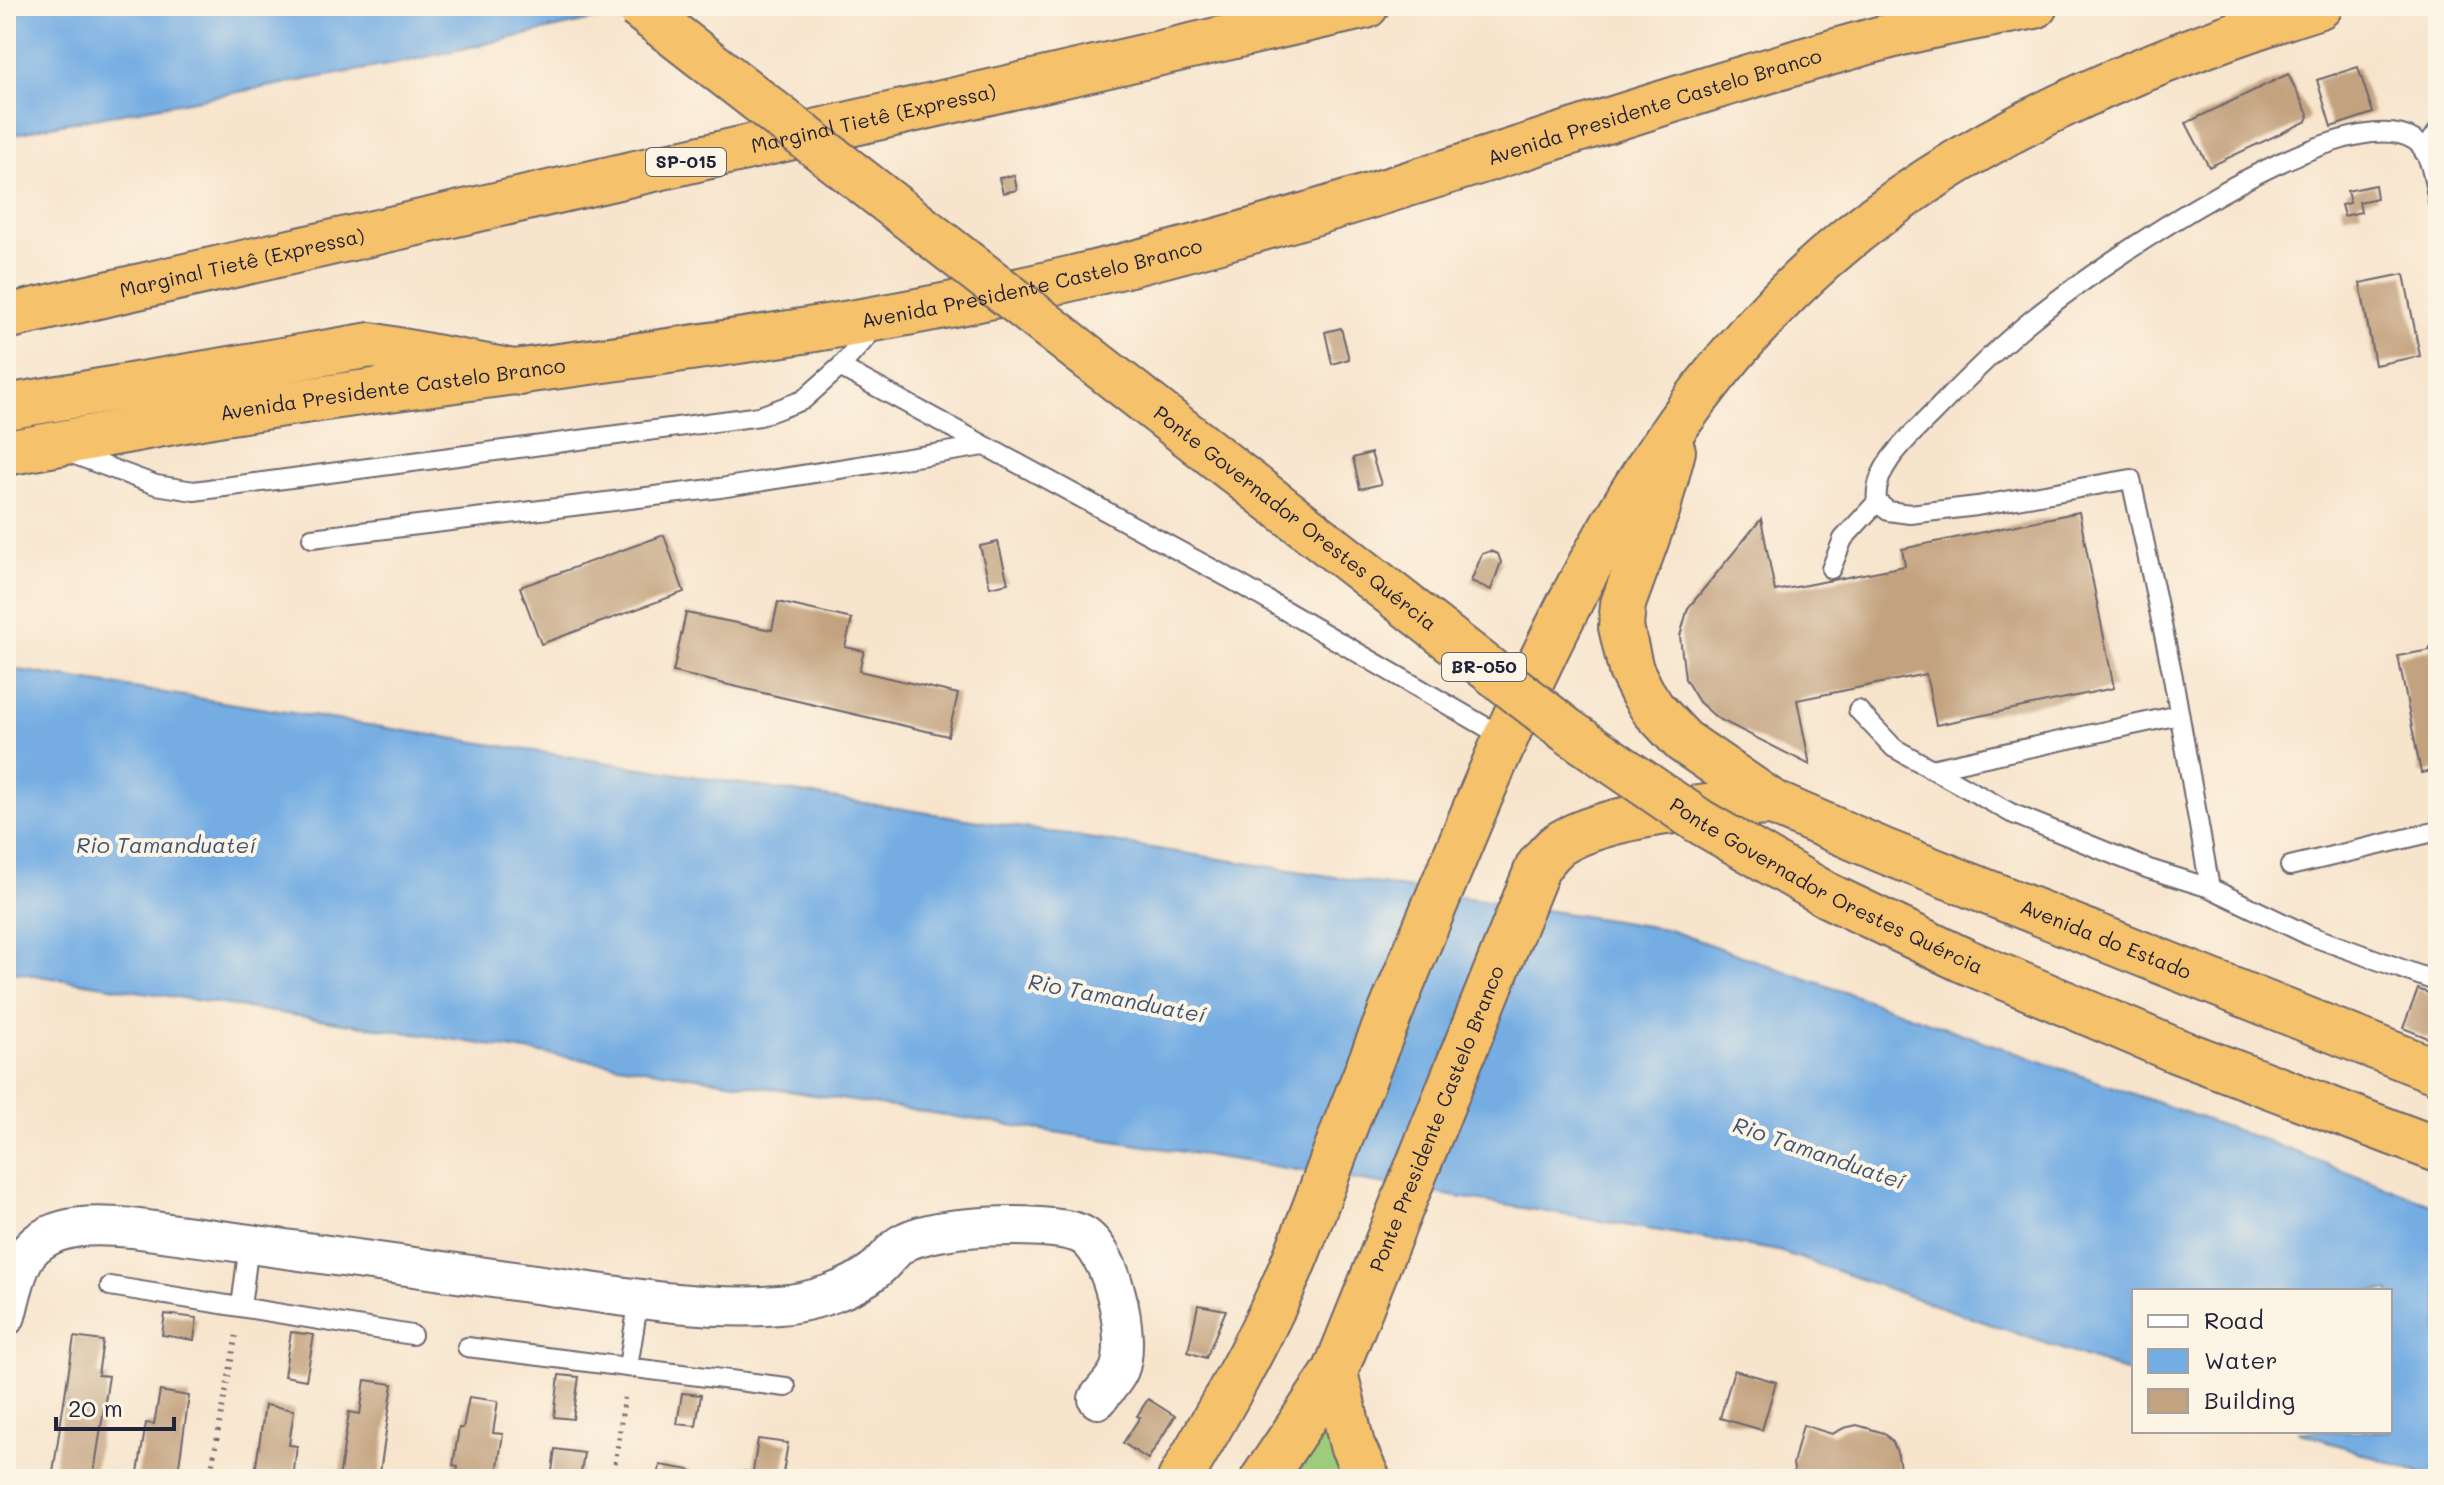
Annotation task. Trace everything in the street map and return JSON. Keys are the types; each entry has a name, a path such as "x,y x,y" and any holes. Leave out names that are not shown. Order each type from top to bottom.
{"highway":[{"name":"Ponte Governador Orestes Quércia","path":"637,6 1568,731 1699,821 1827,895 1963,960 2175,1050 2438,1150"},
{"name":"Marginal Tietê (Expressa)","path":"6,317 1366,6"},
{"name":"Avenida Presidente Castelo Branco","path":"6,453 213,415 740,342 1069,279 1261,229 1710,88 1907,32 2035,6"},
{"path":"1180,1479 1226,1400 1282,1289 1381,1035 1481,794 1586,571 1630,494 1716,374 1790,290 1851,237 1924,183 1981,148 2074,100 2182,55 2320,6"},
{"path":"6,407 371,345 520,373"},
{"name":"Avenida do Estado","path":"1681,421 1658,508 1623,604 1621,627 1627,656 1642,692 1653,709 1683,741 1773,803 1884,851 2438,1072"},
{"name":"Avenida do Estado","path":"1538,867 1556,846 1578,833 1607,825 1696,808 1773,803"},
{"name":"Ponte Presidente Castelo Branco","path":"1335,1372 1538,867"},
{"path":"1263,1479 1335,1372"},
{"path":"1335,1372 1352,1445 1368,1479"}],"street":[{"path":"6,1316 11,1279 30,1250 56,1233 89,1224 639,1298 733,1306 780,1305 820,1299 873,1272 901,1244 931,1233 1040,1226 1081,1233 1100,1254 1118,1299 1124,1340 1119,1369 1098,1399"}],"lane":[{"path":"2424,152 2438,131"},
{"path":"2210,888 2154,578 2131,479 1977,506 1910,514 1888,511 1877,502 1875,489 1880,474 1906,441 2001,346 2099,269 2168,224 2257,174 2338,139 2379,133 2416,140 2424,152 2438,201"},
{"path":"49,446 156,485 194,491 760,416 803,400 840,367 886,316"},
{"path":"840,367 1242,586 1505,738"},
{"path":"312,538 720,488 984,446"},
{"path":"1831,569 1843,539 1877,502"},
{"path":"1858,710 1894,748 2011,813 2149,869 2210,888 2308,935 2438,982"},
{"path":"1931,769 2179,715"},
{"path":"2290,866 2438,831"},
{"path":"241,1307 249,1244"},
{"path":"110,1286 412,1335"},
{"path":"628,1367 639,1298"},
{"path":"467,1347 786,1387"}],"path":[{"path":"211,1471 241,1307"},
{"path":"613,1479 628,1367"},
{"path":"188,1479 196,1471 211,1471 234,1479"}],"green space":[{"path":"1327,1423 1341,1479 1294,1479"}],"water":[{"path":"6,6 654,6 404,62 45,127 6,137"},
{"name":"Rio Tamanduateí","path":"6,668 1666,929 2272,1143 2438,1207 2438,1479 2303,1433 2392,1433 2392,1289 2132,1289 2132,1373 1779,1251 1243,1161 6,971"}],"building":[{"path":"2358,67 2373,113 2331,127 2317,80"},
{"path":"2288,74 2309,116 2307,121 2209,167 2186,123"},
{"path":"1014,175 1017,190 1003,193 999,178"},
{"path":"2375,185 2377,198 2359,202 2361,212 2344,216 2341,205 2350,203 2347,191"},
{"path":"2404,274 2420,356 2375,365 2360,283"},
{"path":"1341,328 1349,359 1332,364 1325,332"},
{"path":"1371,453 1381,484 1360,489 1353,458"},
{"path":"2079,512 2114,688 1936,725 1926,674 1797,700 1810,765 1717,718 1699,702 1685,679 1680,636 1688,608 1761,519 1775,591 1905,566 1902,549"},
{"path":"664,535 684,592 541,644 520,587"},
{"path":"998,542 1008,583 990,587 980,546"},
{"path":"1490,551 1498,554 1501,562 1491,590 1471,581 1482,554"},
{"path":"778,602 852,619 845,647 864,651 859,671 958,694 948,736 673,672 686,613 772,630"},
{"path":"2438,646 2438,770 2421,773 2398,656"},
{"path":"2418,989 2438,997 2438,1042 2403,1028"},
{"path":"1198,1305 1226,1310 1206,1358 1188,1352"},
{"path":"165,1314 197,1318 194,1340 162,1335"},
{"path":"291,1332 314,1335 306,1380 284,1376"},
{"path":"74,1337 103,1341 98,1375 109,1376 93,1479 52,1479"},
{"path":"1734,1370 1776,1382 1762,1430 1720,1418"},
{"path":"559,1375 579,1377 573,1419 554,1417"},
{"path":"365,1380 393,1384 379,1479 339,1479 349,1412 360,1414"},
{"path":"160,1391 189,1396 177,1479 137,1479 146,1423 154,1424"},
{"path":"682,1393 701,1395 696,1426 677,1424"},
{"path":"469,1397 498,1401 493,1433 503,1434 496,1479 456,1479 458,1467 453,1465 459,1428 463,1428"},
{"path":"1148,1399 1175,1416 1148,1459 1123,1443"},
{"path":"265,1405 294,1410 289,1445 297,1446 293,1479 254,1479"},
{"path":"1803,1425 1832,1434 1857,1425 1884,1433 1893,1442 1900,1469 1925,1476 1924,1479 1796,1479 1793,1464"},
{"path":"758,1439 788,1443 782,1479 741,1479 743,1471 753,1472"},
{"path":"555,1449 584,1453 580,1479 551,1479"},
{"path":"660,1465 690,1470 688,1479 658,1479"}]}
